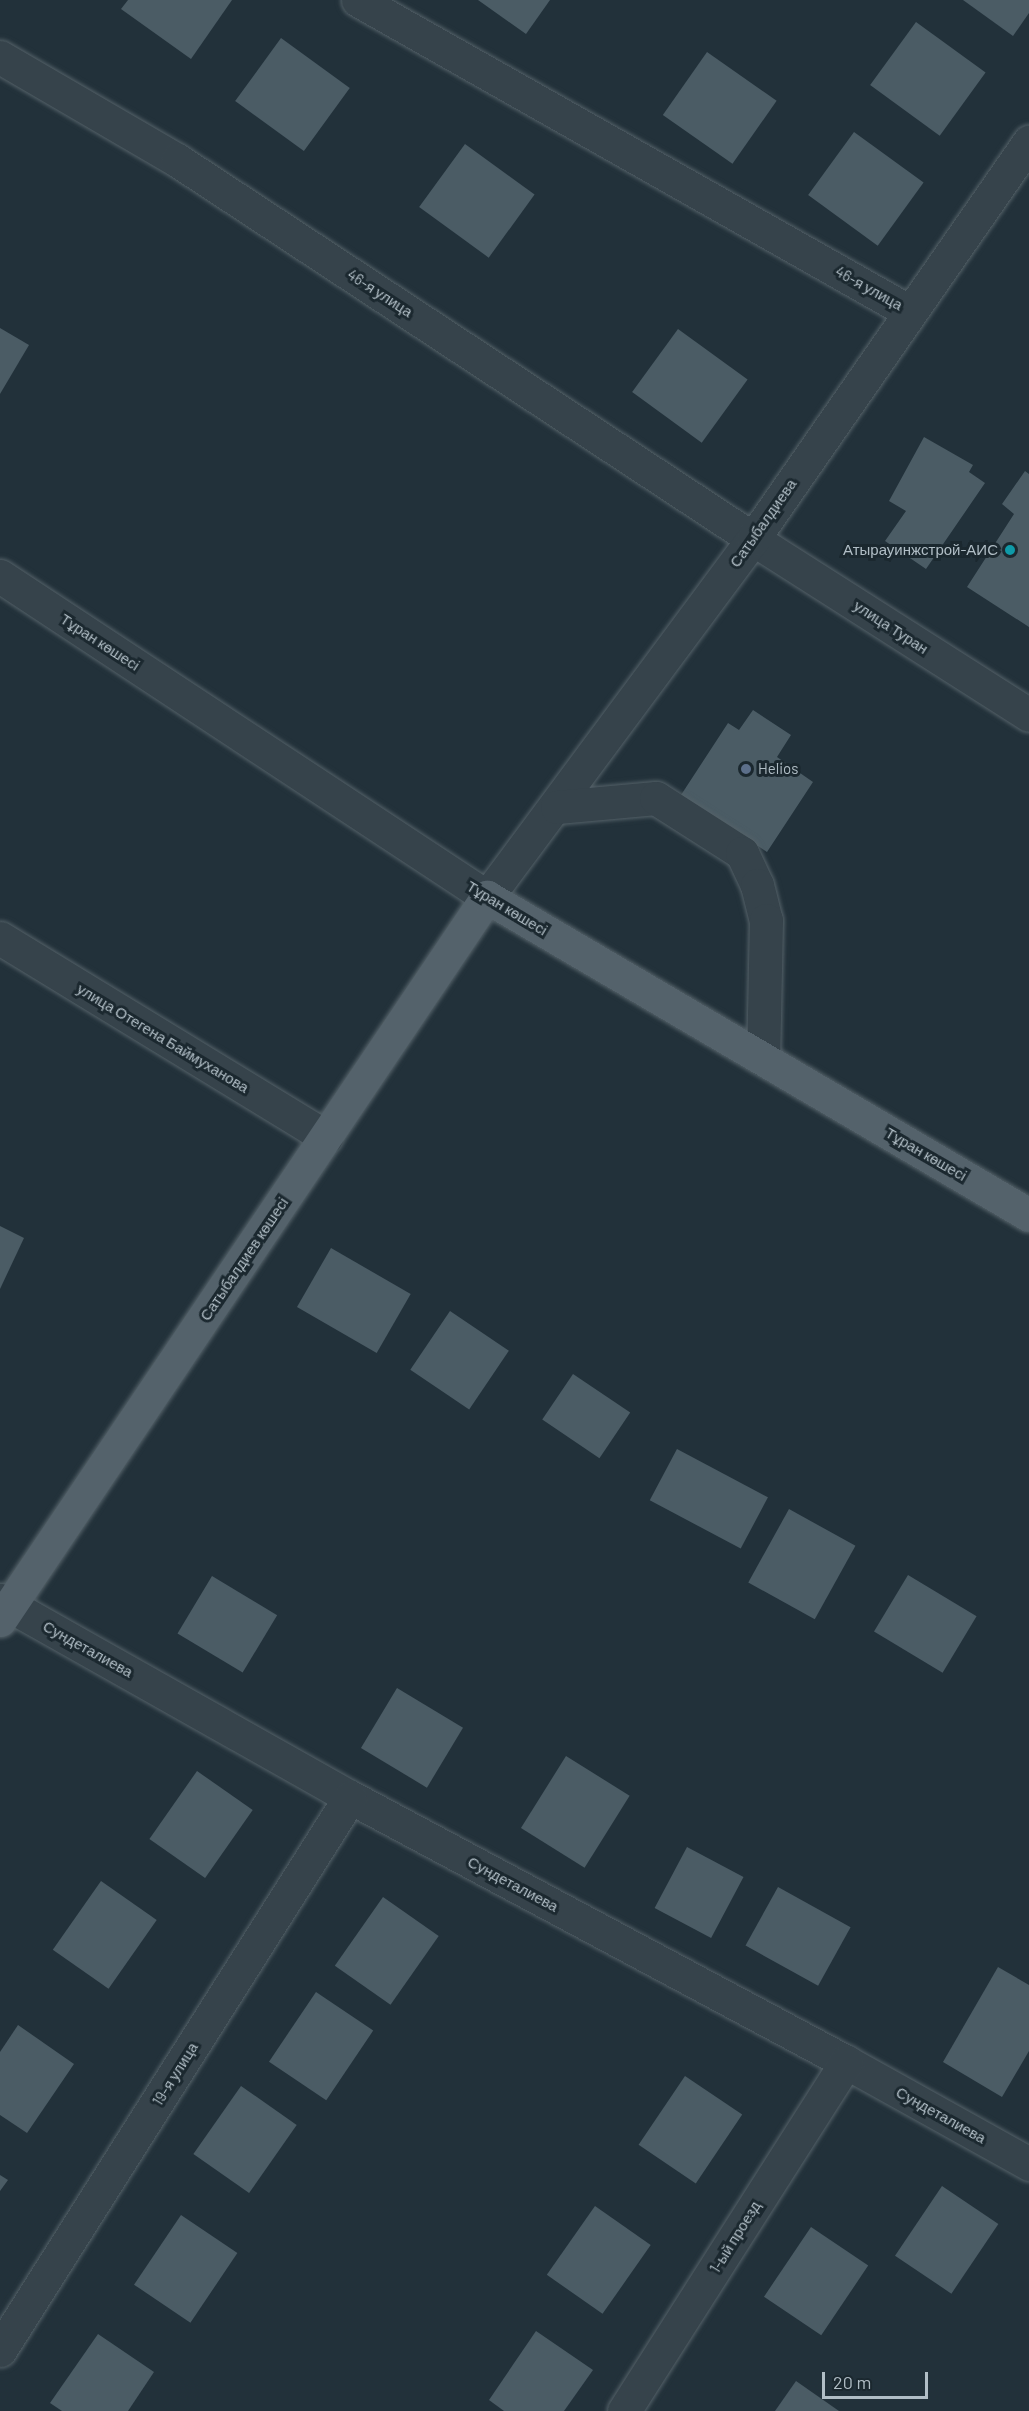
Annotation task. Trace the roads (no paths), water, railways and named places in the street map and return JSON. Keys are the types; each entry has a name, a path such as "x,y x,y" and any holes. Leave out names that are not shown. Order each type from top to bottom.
{"main road":[{"name":"Тұран көшесі","path":"487,897 1029,1215"},
{"name":"Сатыбалдиев көшесі","path":"4,1609 487,897"}],"street":[{"name":"46-я улица","path":"358,0 910,312"},
{"name":"46-я улица","path":"0,57 177,160 753,539"},
{"name":"Сатыбалдиева","path":"487,897 557,807 753,539 1029,142"},
{"name":"улица Туран","path":"753,539 1029,716"},
{"name":"Тұран көшесі","path":"0,576 487,897"},
{"path":"557,807 656,798 742,853 757,885 765,920 763,1059"},
{"name":"улица Отегена Баймуханова","path":"0,938 326,1137"},
{"name":"Сундеталиева","path":"4,1609 846,2062 1029,2164"},
{"name":"19-я улица","path":"0,2350 350,1797"},
{"name":"1-ый проезд","path":"624,2411 846,2062"}],"place":[{"name":"Атырауинжстрой-АИС","path":"1010,550"},
{"name":"Helios","path":"746,769"}]}
